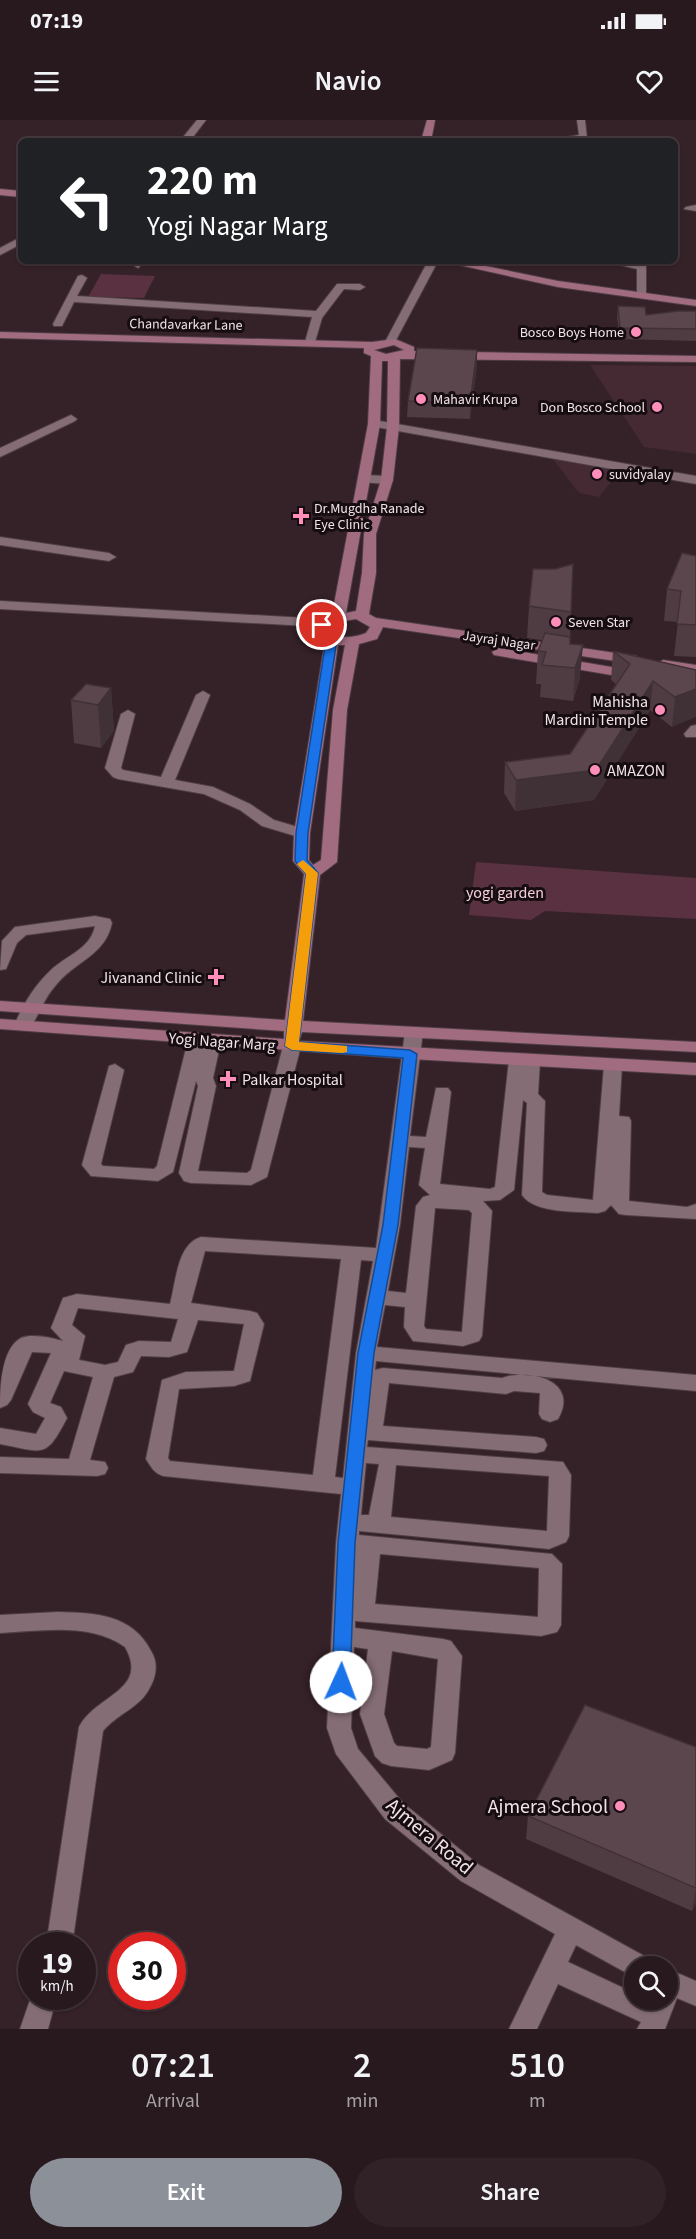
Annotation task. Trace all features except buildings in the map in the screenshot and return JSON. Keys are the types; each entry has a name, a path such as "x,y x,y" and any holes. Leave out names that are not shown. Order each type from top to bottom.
{"street":[{"path":"187,138 202,120"},
{"path":"427,138 431,120"},
{"path":"436,138 440,120"},
{"path":"575,138 584,137 581,120"},
{"path":"0,192 18,195"},
{"path":"0,197 18,196"},
{"path":"0,242 18,242"},
{"path":"0,252 18,242"},
{"path":"373,352 390,342 431,264"},
{"path":"461,264 558,284 696,301"},
{"path":"475,264 642,294"},
{"path":"625,264 642,267 642,294"},
{"path":"58,324 82,278"},
{"path":"310,342 313,322 341,286 360,287"},
{"path":"70,299 318,314"},
{"name":"Chandavarkar Lane","path":"0,335 310,342 373,352"},
{"path":"390,342 407,350 696,359"},
{"name":"Chandavarkar Lane","path":"0,344 373,352"},
{"path":"373,352 394,358 407,350 696,351"},
{"path":"205,1040 204,1078 207,1086 188,1173 191,1177 251,1179 260,1173 292,1046 312,873 301,861 302,833 319,715 326,631 339,616 374,424 376,379 373,352"},
{"path":"0,604 51,611 235,622 326,631 353,641 372,636 370,544 376,513 387,480 393,427 394,358"},
{"path":"376,379 393,380"},
{"path":"374,402 393,403"},
{"path":"0,453 71,419"},
{"path":"374,424 696,480"},
{"path":"365,479 387,480"},
{"path":"358,512 376,513"},
{"path":"0,541 109,557"},
{"path":"352,543 370,544"},
{"path":"346,571 369,573"},
{"path":"0,612 51,611"},
{"path":"339,616 371,623"},
{"name":"Jayraj Nagar","path":"371,623 696,669"},
{"name":"Jayraj Nagar","path":"371,623 645,676"},
{"path":"312,873 329,862 339,716 353,641"},
{"path":"166,781 203,694"},
{"path":"128,714 114,759 113,768 118,774 207,790 245,807 268,823 302,833"},
{"path":"319,715 339,716"},
{"path":"0,965 10,941 21,931 95,921 104,923 90,951 56,974 30,1008 23,1026"},
{"name":"Yogi Nagar Marg","path":"0,1006 293,1026 525,1060 696,1069"},
{"path":"133,1035 139,1015"},
{"name":"Yogi Nagar Marg","path":"0,1024 292,1046 412,1043 696,1047"},
{"path":"115,1070 91,1165 98,1172 158,1175 166,1167 205,1040"},
{"name":"Ajmera Road","path":"412,1043 390,1225 366,1353 362,1440 353,1487 348,1532 353,1611 342,1636 339,1728 348,1754 394,1811 470,1873 624,1959"},
{"path":"525,1060 529,1096 536,1101 532,1195 543,1201 598,1207 605,1199 619,1065"},
{"path":"442,1092 429,1185 435,1190 493,1196 504,1190 525,1060"},
{"path":"619,1065 619,1203 626,1209 692,1214 696,1210"},
{"path":"400,1141 435,1143"},
{"path":"430,1201 474,1204 482,1211 472,1336 463,1339 420,1336 414,1327 415,1301 426,1206 430,1201"},
{"path":"390,1225 424,1227"},
{"path":"353,1487 163,1468 157,1459 169,1384 177,1380 231,1380 243,1376 254,1324 250,1318 189,1312 180,1306 194,1249 201,1244 385,1255"},
{"path":"323,1484 352,1253"},
{"path":"376,1297 415,1301"},
{"path":"70,1303 182,1312 189,1316 180,1347 173,1351 139,1348 133,1350 126,1367 105,1372 71,1366 68,1362 75,1336 61,1328 70,1303"},
{"path":"0,1400 23,1348 29,1343 58,1347 62,1352 39,1404 40,1407 53,1412 56,1418 45,1439 39,1443 0,1436"},
{"path":"366,1353 492,1385 506,1386 510,1383 545,1386 551,1391 550,1414"},
{"path":"492,1385 495,1364"},
{"path":"362,1440 380,1376 495,1364 696,1383"},
{"path":"0,1465 87,1468 105,1372"},
{"path":"362,1440 536,1445"},
{"path":"348,1532 379,1525 549,1540 558,1536 560,1475 555,1468 362,1440"},
{"path":"379,1525 387,1468"},
{"path":"348,1532 544,1560 551,1564 549,1625 541,1627 353,1611 369,1556"},
{"path":"0,1624 99,1623 122,1631 140,1646 146,1666 140,1684 126,1698 102,1713 92,1727 61,1932"},
{"path":"342,1636 443,1648 450,1656 442,1753 429,1760 391,1756 384,1749 372,1714 381,1641"},
{"path":"360,1768 384,1749"},
{"path":"523,2029 570,1929"},
{"path":"552,1968 624,1989"},
{"path":"678,1997 696,1994"},
{"path":"33,2029 39,2010"}],"shaded area":[{"name":"Don Bosco School","path":"590,365 696,366 696,454 644,447"},
{"path":"550,455 623,467 599,497 579,493"}],"green space":[{"path":"101,274 155,276 144,298 88,297"},
{"name":"yogi garden","path":"476,862 696,878 696,919 545,911 531,920 469,915"}],"slow traffic":[{"path":"303,864 312,873 292,1046 342,1049"}],"place":[{"name":"Bosco Boys Home","path":"636,332"},
{"name":"Mahavir Krupa","path":"421,399"},
{"name":"Don Bosco School","path":"657,407"},
{"name":"suvidyalay","path":"597,474"},
{"name":"Dr.Mugdha Ranade Eye Clinic","path":"301,516"},
{"name":"Seven Star","path":"556,622"},
{"name":"Mahisha Mardini Temple","path":"660,710"},
{"name":"AMAZON","path":"595,770"},
{"name":"Jivanand Clinic","path":"216,977"},
{"name":"Palkar Hospital","path":"228,1079"},
{"name":"Ajmera School","path":"620,1806"}],"route":[{"path":"322,625 321,630 324,635 332,639 324,677 302,833 301,861 312,873 292,1046 410,1054 390,1225 366,1353 347,1543 341,1682"}]}
